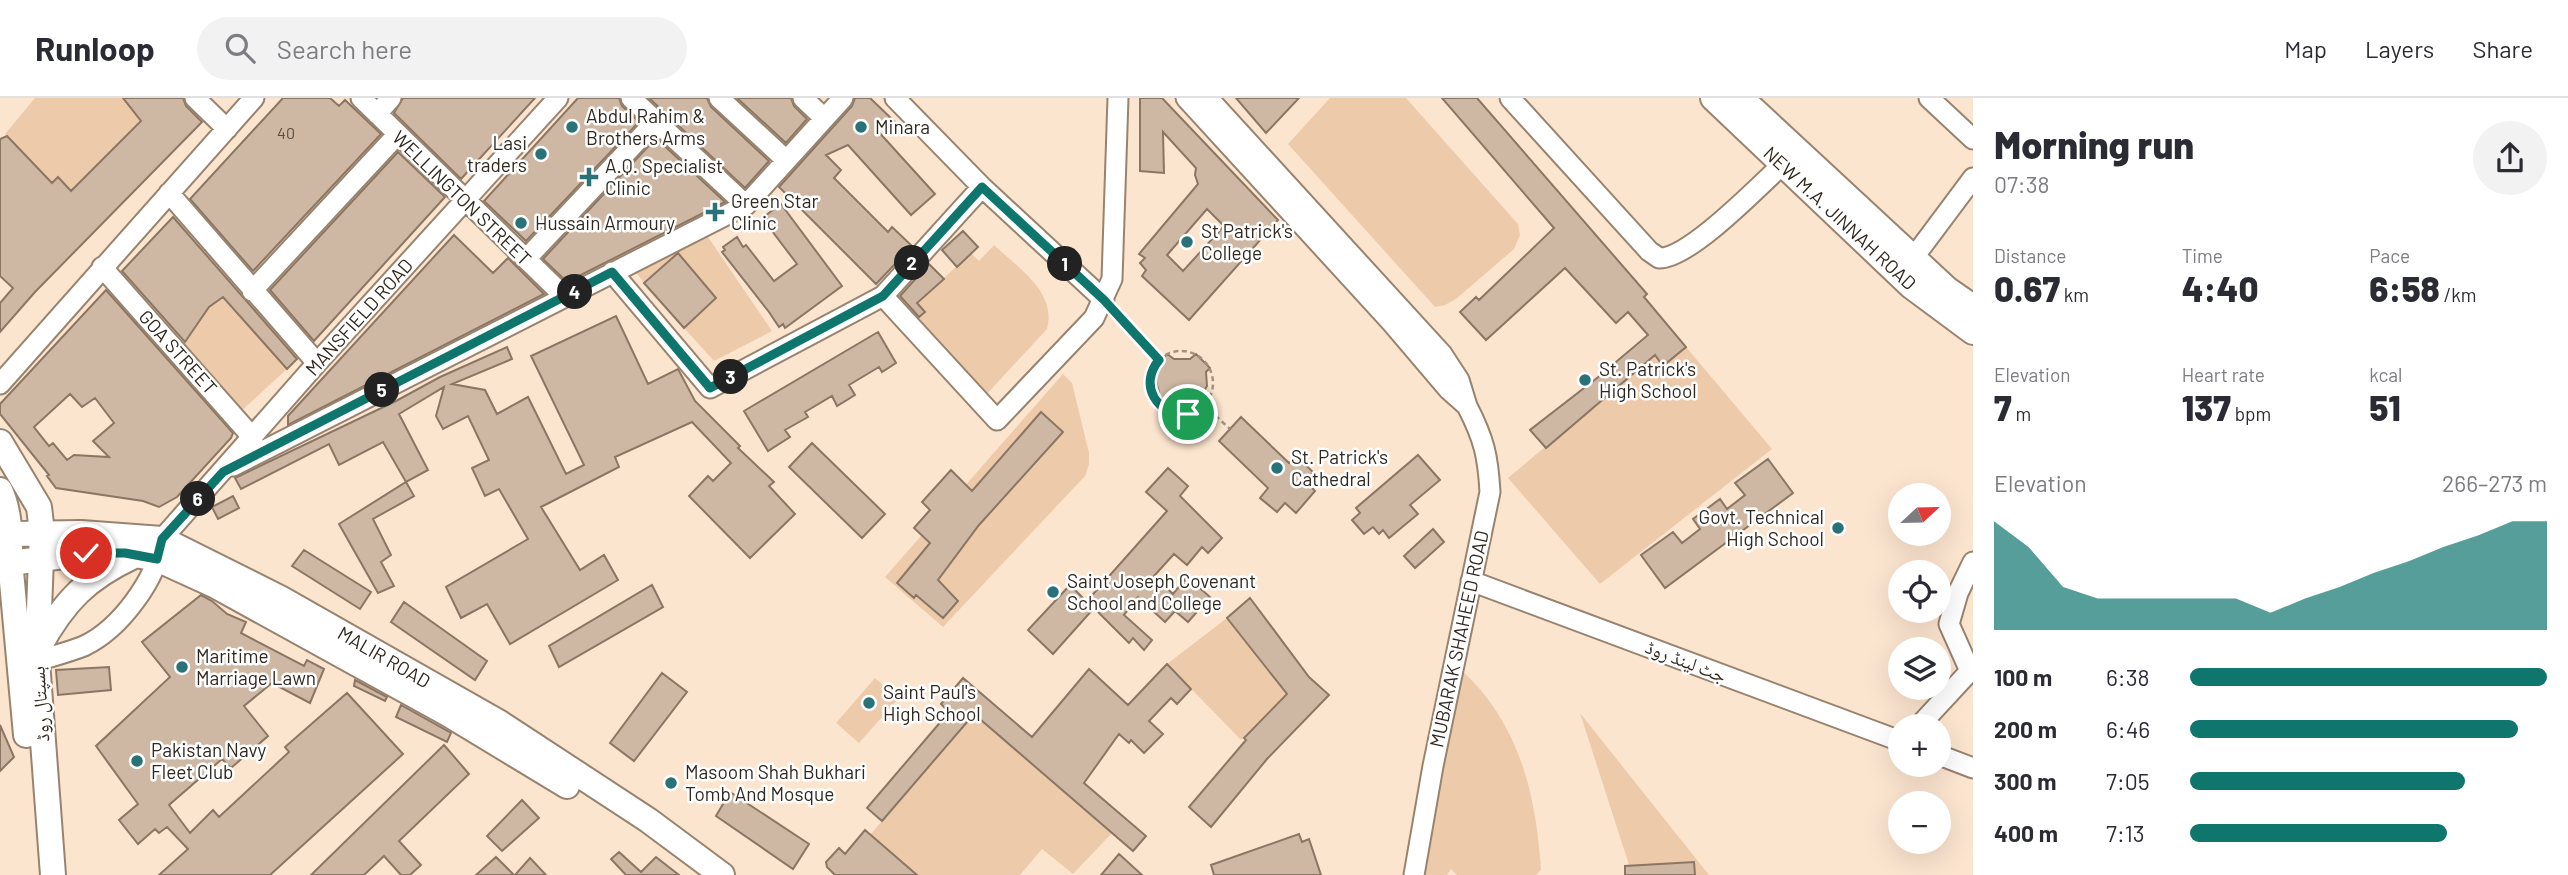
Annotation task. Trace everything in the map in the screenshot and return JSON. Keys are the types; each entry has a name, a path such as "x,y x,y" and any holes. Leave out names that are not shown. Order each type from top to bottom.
{"main road":[{"name":"NEW M.A. JINNAH ROAD","path":"1713,98 1911,286 1973,331"},
{"name":"NEW M.A. JINNAH ROAD","path":"1741,98 1947,289 1973,307"},
{"path":"0,442 38,507 43,533"},
{"name":"ہسپتال روڈ","path":"0,490 5,501 11,534 11,563 37,875"},
{"name":"MALIR ROAD","path":"11,534 43,533 152,550 280,598 500,723 648,820 722,875"},
{"name":"ہسپتال روڈ","path":"43,533 37,655 52,875"},
{"path":"37,655 60,612 80,589 107,568 152,550"},
{"name":"MALIR ROAD","path":"11,563 86,553 152,550 448,714 618,818 698,875"}],"street":[{"path":"195,98 227,129"},
{"path":"0,384 254,98"},
{"name":"WELLINGTON STREET","path":"360,98 565,297"},
{"path":"377,114 391,98"},
{"name":"MANSFIELD ROAD","path":"37,655 84,646 102,634 140,594 152,550 317,363 558,98"},
{"path":"631,98 746,205"},
{"path":"719,98 786,160"},
{"path":"803,98 824,118"},
{"path":"223,472 746,205 844,98"},
{"path":"883,296 996,420 1094,318 1112,279 1118,98"},
{"path":"1510,98 1649,251 1659,258 1671,256 1706,234 1783,164"},
{"path":"1929,98 1950,105 1973,139"},
{"path":"897,99 982,187 1104,300"},
{"name":"MUBARAK SHAHEED ROAD","path":"1196,99 1442,354 1459,380 1467,407 1479,429 1488,456 1490,492 1433,766 1414,875"},
{"path":"526,259 656,121"},
{"path":"252,291 397,135"},
{"path":"1914,257 1973,178"},
{"path":"612,272 710,388 883,296 982,187"},
{"path":"169,194 317,363"},
{"name":"GOA STREET","path":"102,267 253,438"},
{"path":"1931,714 1971,672 1949,624 1958,593 1973,562"},
{"name":"جٹ لینڈ روڈ","path":"1471,580 1888,736"},
{"path":"1951,760 1973,768"}],"path":[{"path":"1104,300 1159,360"},
{"path":"1177,351 1196,354 1204,360 1213,377 1213,387 1204,404 1197,410 1179,414 1161,407 1150,389 1150,379 1159,360 1177,351"},
{"path":"1203,404 1230,429"}],"shaded area":[{"path":"35,98 123,98 141,121 71,191 59,177 52,183 5,134"},
{"path":"1330,98 1406,98 1518,224 1520,235 1514,249 1456,299 1435,307 1288,144"},
{"path":"708,237 772,331 714,361 684,328 716,298 678,253 644,283 636,272"},
{"path":"994,245 1024,272 1041,292 1049,316 1047,329 985,396 916,320 924,312 917,303 971,253 979,261"},
{"path":"223,297 287,369 238,414 180,349 209,307"},
{"path":"1686,347 1772,449 1600,584 1508,478 1655,355 1663,366"},
{"path":"1063,374 1072,383 1089,453 1085,476 943,627 885,577"},
{"path":"1227,618 1287,694 1241,740 1167,664"},
{"path":"1459,668 1480,689 1496,711 1521,760 1539,842 1541,870 1536,875 1457,875 1451,869 1447,875 1416,875"},
{"path":"875,678 898,699 859,743 836,723"},
{"path":"1580,713 1709,875 1695,875 1694,862 1638,865 1630,868"},
{"path":"974,714 1112,833 1073,874 1042,849 1020,875 917,875 870,835"}],"building":[{"path":"123,98 183,98 186,106 202,122 35,292 0,332 0,303 13,288 0,276 0,139 7,136 52,183 58,177 71,191 141,121"},
{"path":"283,98 330,98 339,106 345,100 381,134 253,271 190,199"},
{"path":"403,98 535,98 461,179 394,113"},
{"path":"578,98 619,98 622,106 639,122 526,241 484,201"},
{"path":"649,98 707,98 711,107 769,161 745,188"},
{"path":"737,98 791,98 794,106 807,119 786,143"},
{"path":"855,98 870,98 895,122 877,130 935,194 911,215 848,145 826,155 841,170 834,178 888,232 892,227 912,246 876,284 779,187 852,106"},
{"path":"1140,98 1162,98 1278,220 1189,320 1142,276 1146,270 1140,263 1145,258 1139,254 1198,184 1196,168 1163,132 1164,173 1140,171","holes":["1207,209 1224,226 1183,271 1167,255"]},
{"path":"1236,98 1299,98 1266,133"},
{"path":"1442,98 1477,98 1647,294 1644,297 1686,347 1663,366 1655,355 1546,448 1530,430 1648,335 1628,312 1616,323 1565,268 1486,340 1460,312 1476,297 1479,300 1554,228"},
{"path":"656,138 725,202 567,282 543,259"},
{"path":"398,152 445,197 314,341 270,290"},
{"path":"781,204 842,286 785,328 783,324 779,327 722,252 725,250 723,247 737,237 774,281 797,264 769,227 772,225 765,216"},
{"path":"173,217 297,359 287,369 223,297 209,307 185,342 122,271"},
{"path":"963,231 978,247 957,267 942,250"},
{"path":"454,235 493,273 508,258 544,294 288,425 288,416"},
{"path":"678,253 716,298 684,328 644,283"},
{"path":"929,264 944,279 917,303 925,312 919,317 900,296"},
{"path":"106,290 233,433 177,497 159,507 143,501 56,488 47,476 49,475 0,414 0,404","holes":["70,394 82,407 95,398 114,423 93,441 109,457 74,455 67,460 53,443 49,446 34,427"]},
{"path":"616,316 648,384 678,369 695,401 774,482 769,486 795,514 750,558 689,496 708,476 713,481 731,463 692,422 615,457 619,467 541,507 580,570 604,555 618,580 510,644 487,604 461,618 446,587 528,539 499,489 485,496 472,468 489,460 468,416 443,429 436,416 444,387 399,414 428,470 406,482 383,442 339,465 329,444 241,489 235,478 507,347 512,359 452,384 485,390 497,414 528,397 566,474 584,465 531,356"},
{"path":"878,332 896,363 882,372 879,367 849,385 855,395 837,406 832,396 805,412 808,417 785,430 790,437 768,451 744,411"},
{"path":"1167,354 1174,359 1190,359 1196,354 1210,368 1206,372 1207,386 1204,391 1210,397 1197,410 1192,406 1180,410 1175,406 1170,412 1154,399 1159,392 1157,374 1153,369"},
{"path":"1041,412 1063,432 979,525 938,580 958,601 943,618 897,583 930,543 914,528 930,510 922,502 951,470 972,491"},
{"name":"St. Patrick's Cathedral","path":"1241,417 1289,463 1296,456 1313,472 1306,481 1315,491 1296,513 1285,503 1277,512 1260,498 1268,488 1219,441"},
{"path":"812,443 885,514 862,538 789,467"},
{"path":"1418,455 1440,480 1410,505 1418,514 1389,538 1383,530 1379,534 1373,527 1364,534 1352,520 1360,513 1356,508"},
{"path":"1768,459 1793,493 1665,588 1641,555 1673,532 1682,543 1700,529 1693,519 1720,499 1727,509 1745,495 1735,483"},
{"path":"1168,468 1188,486 1180,496 1222,538 1208,553 1202,547 1187,565 1174,554 1154,576 1173,594 1187,577 1210,597 1188,622 1175,611 1165,622 1138,597 1124,615 1152,640 1144,650 1133,638 1129,643 1094,608 1053,654 1028,630 1070,585 1088,603 1167,511 1146,492"},
{"path":"406,482 414,496 373,519 391,555 381,562 394,586 378,593 339,524"},
{"path":"233,496 239,508 218,519 212,507"},
{"path":"1433,529 1444,542 1415,568 1404,556"},
{"path":"304,550 371,592 360,609 292,566"},
{"path":"652,585 663,607 559,667 549,646"},
{"path":"201,595 227,614 246,622 241,633 304,666 307,660 324,669 310,703 272,683 244,706 268,736 231,768 222,759 169,805 190,833 213,810 219,817 289,752 285,747 347,693 403,754 270,875 159,875 188,849 167,827 159,833 155,829 138,844 119,820 138,804 96,746 170,677 142,642"},
{"path":"1250,598 1309,677 1329,695 1267,759 1211,827 1189,807 1246,740 1244,738 1287,694 1227,618"},
{"path":"404,602 487,661 475,680 391,622"},
{"path":"1167,664 1191,689 1177,704 1171,698 1149,721 1163,734 1144,753 1131,740 1129,743 1119,734 1084,783 1146,836 1133,851 974,714 882,821 867,808 949,712 941,704 963,678 1032,737 1089,669 1128,705"},
{"path":"109,667 111,690 58,695 56,670"},
{"path":"662,673 687,692 634,761 610,743"},
{"path":"355,680 387,697 385,701 354,686"},
{"path":"401,705 451,733 447,742 396,717"},
{"path":"0,725 14,757 0,771"},
{"path":"444,745 469,774 399,841 421,865 410,875 401,875 384,856 364,875 311,875"},
{"path":"730,792 809,844 793,869 716,816"},
{"path":"522,800 539,818 502,851 487,836"},
{"path":"865,830 917,875 835,875 826,862 839,848 845,854"},
{"path":"1299,834 1302,842 1309,839 1321,875 1214,875 1211,865"},
{"path":"619,852 641,872 656,857 679,875 626,875 611,859"},
{"path":"1119,854 1142,875 1101,875"},
{"path":"496,857 514,875 476,875"},
{"path":"530,858 546,875 515,875"},
{"path":"1694,862 1695,875 1625,875 1625,866"}],"place":[{"name":"Abdul Rahim & Brothers Arms","path":"572,127"},
{"name":"Minara","path":"861,127"},
{"name":"Lasi traders","path":"541,154"},
{"name":"A.Q. Specialist Clinic","path":"589,177"},
{"name":"Green Star Clinic","path":"715,212"},
{"name":"Hussain Armoury","path":"521,223"},
{"name":"St Patrick's College","path":"1187,242"},
{"name":"St. Patrick's High School","path":"1585,380"},
{"name":"St. Patrick's Cathedral","path":"1277,468"},
{"name":"Govt. Technical High School","path":"1838,528"},
{"name":"Saint Joseph Covenant School and College","path":"1053,592"},
{"name":"Maritime Marriage Lawn","path":"182,667"},
{"name":"Saint Paul's High School","path":"869,703"},
{"name":"Pakistan Navy Fleet Club","path":"137,761"},
{"name":"Masoom Shah Bukhari Tomb And Mosque","path":"671,783"}],"route":[{"path":"86,553 138,554 157,559 162,539 223,472 612,272 710,388 883,296 982,187 1104,300 1159,360 1153,369 1150,389 1161,407 1170,412 1188,414"}]}
